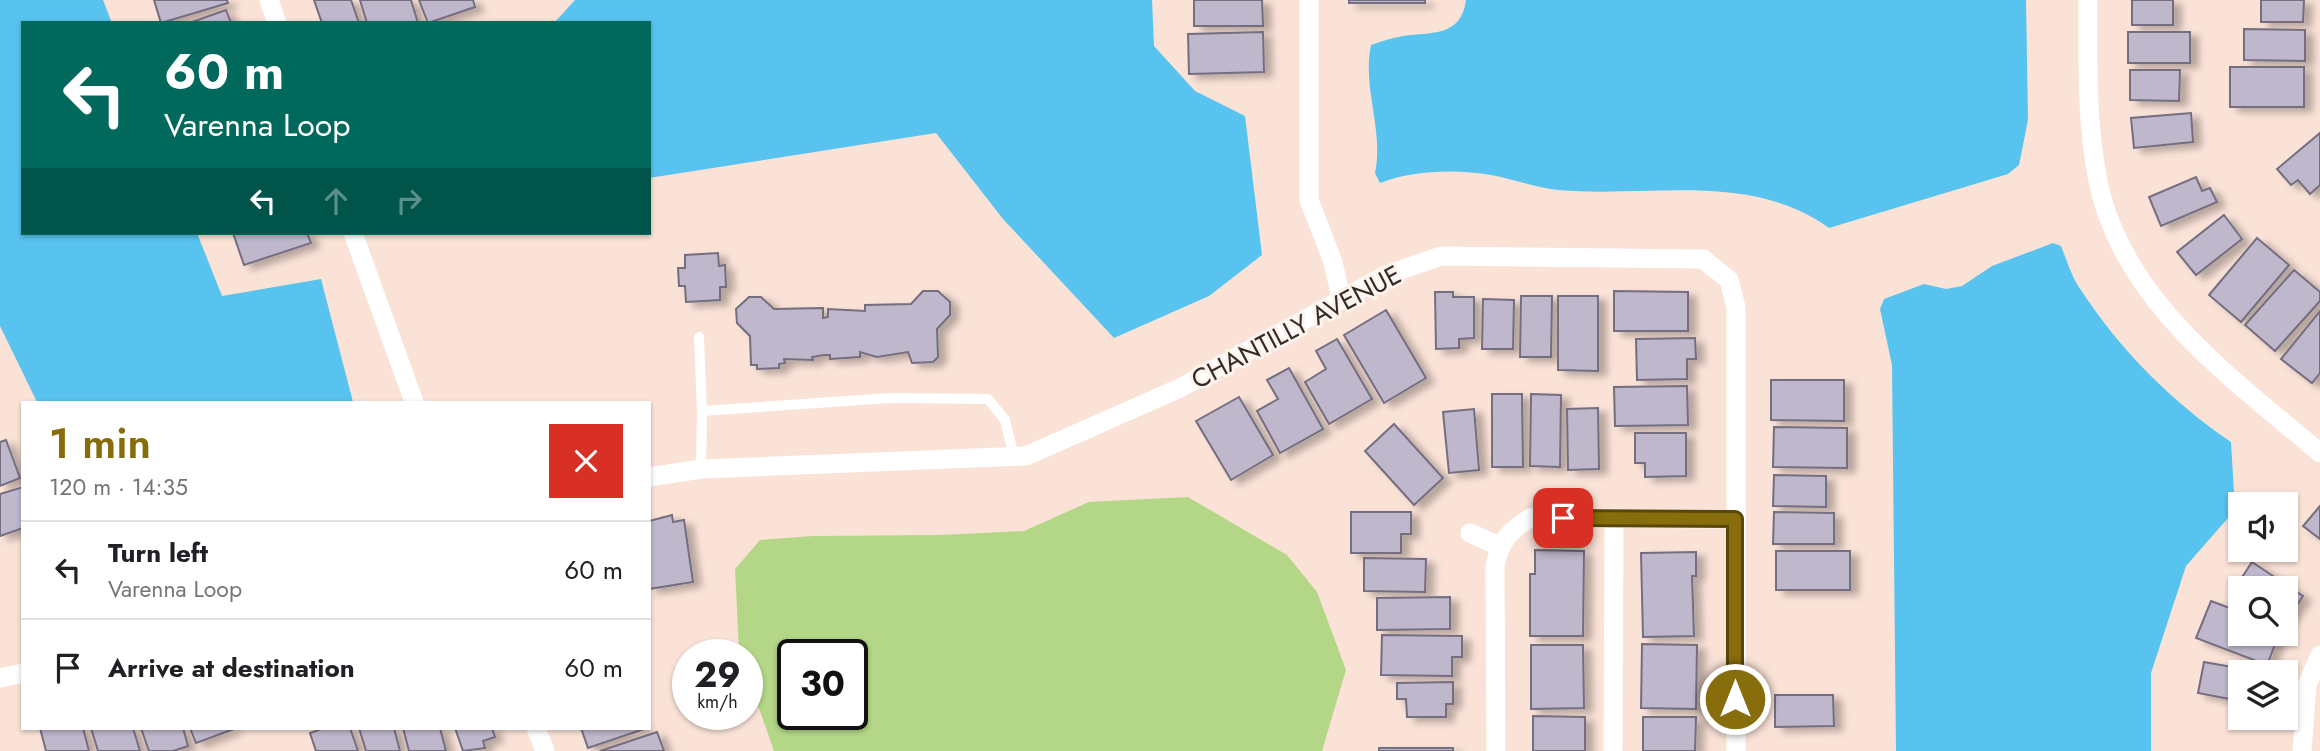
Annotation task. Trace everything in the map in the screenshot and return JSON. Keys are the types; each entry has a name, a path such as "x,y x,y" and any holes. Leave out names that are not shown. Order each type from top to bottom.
{"street":[{"path":"269,0 276,21"},
{"path":"1309,0 1309,200 1334,262 1341,298"},
{"path":"2088,0 2088,104 2097,179 2123,252 2158,304 2204,354 2320,453"},
{"path":"354,235 414,401"},
{"name":"CHANTILLY AVENUE","path":"651,477 701,469 1026,456 1180,388 1387,275 1441,256 1703,259 1729,280 1737,307 1736,751"},
{"path":"1496,751 1495,566 1499,546 1507,532 1530,518 1735,519"},
{"path":"1613,751 1614,518"},
{"path":"1470,533 1499,546"},
{"path":"2302,751 2307,685 2320,655"},
{"path":"0,678 21,673"},
{"path":"537,730 545,751"}],"lane":[{"path":"699,337 701,469"},
{"path":"702,411 890,398 988,399 1005,420 1014,456"}],"green space":[{"path":"1188,497 1287,555 1317,592 1346,670 1322,751 774,751 763,720 763,639 738,639 735,569 760,540 813,536 1024,531 1089,502"}],"water":[{"path":"0,0 103,0 111,21 21,21 21,235 198,235 222,296 321,279 353,401 37,401 0,326"},
{"path":"575,0 1152,0 1154,46 1195,91 1245,116 1262,255 1209,296 1114,338 1003,219 936,133 651,178 651,21 556,21"},
{"path":"1466,0 2026,0 2028,120 2019,165 2008,174 1829,228 1798,210 1766,199 1733,193 1559,190 1491,175 1450,171 1406,175 1380,183 1375,173 1377,141 1369,77 1371,45 1452,27 1463,12"},
{"path":"2053,243 2061,246 2078,285 2130,354 2188,410 2231,442 2234,492 2228,492 2228,518 2186,566 2151,673 2151,751 1896,751 1892,365 1880,309 1884,299 1924,284 1946,289 1962,286 1992,266"}],"building":[{"path":"154,0 227,0 228,3 168,21 160,21"},
{"path":"314,0 351,0 358,21 321,21"},
{"path":"360,0 411,0 417,21 366,21"},
{"path":"419,0 473,0 475,7 427,21"},
{"path":"1194,0 1262,0 1263,26 1194,26"},
{"path":"1349,0 1425,0 1425,3 1349,3"},
{"path":"2132,0 2173,0 2173,25 2132,25"},
{"path":"2261,0 2304,0 2303,22 2261,22"},
{"path":"226,10 230,21 195,21"},
{"path":"2244,29 2305,30 2305,61 2244,60"},
{"path":"1263,32 1264,72 1189,74 1188,34"},
{"path":"2128,32 2190,32 2190,63 2128,63"},
{"path":"2230,67 2304,67 2304,107 2230,107"},
{"path":"2130,70 2180,70 2179,101 2130,100"},
{"path":"2191,113 2193,142 2134,148 2131,118"},
{"path":"2320,133 2320,185 2310,194 2298,180 2291,185 2277,169"},
{"path":"2196,177 2202,191 2210,188 2217,202 2161,226 2149,197"},
{"path":"2224,215 2242,239 2196,275 2177,252"},
{"path":"234,235 308,235 311,243 244,265"},
{"path":"2257,238 2289,265 2241,322 2209,295"},
{"path":"718,253 719,266 725,265 726,287 720,287 720,300 686,302 685,286 679,286 678,268 685,268 685,255"},
{"path":"2294,270 2320,292 2320,301 2275,351 2245,325"},
{"path":"923,291 938,291 950,302 950,315 937,329 938,357 933,362 912,363 908,352 877,357 860,352 860,357 830,359 830,355 824,355 812,357 813,360 784,359 785,363 779,364 779,368 757,369 757,365 751,365 750,336 737,323 736,309 749,297 761,297 774,309 823,308 823,318 828,317 828,309 865,311 865,305 911,304"},
{"path":"1614,291 1688,292 1688,331 1614,331"},
{"path":"1435,292 1453,292 1453,297 1474,297 1474,338 1459,339 1459,348 1436,349"},
{"path":"1521,296 1552,296 1551,357 1520,357"},
{"path":"1558,296 1598,296 1598,371 1558,370"},
{"path":"1483,299 1514,300 1513,349 1482,349"},
{"path":"1386,310 1426,378 1384,403 1344,335"},
{"path":"2320,311 2320,373 2312,383 2281,359"},
{"path":"1695,338 1696,359 1687,359 1687,379 1637,380 1636,339"},
{"path":"1337,339 1372,399 1329,424 1305,382 1326,369 1316,351"},
{"path":"1289,368 1323,429 1280,453 1257,411 1278,399 1267,380"},
{"path":"1771,380 1844,380 1844,421 1771,420"},
{"path":"1687,386 1688,425 1615,426 1614,387"},
{"path":"1492,394 1522,394 1523,467 1492,467"},
{"path":"1531,394 1561,395 1560,467 1530,466"},
{"path":"1239,397 1273,455 1231,480 1196,421"},
{"path":"1598,408 1599,469 1568,470 1567,409"},
{"path":"1474,409 1479,470 1449,473 1443,412"},
{"path":"1394,424 1443,478 1414,505 1365,451"},
{"path":"1774,427 1847,428 1847,468 1773,467"},
{"path":"1635,433 1686,433 1686,476 1645,477 1645,463 1635,463"},
{"path":"6,440 20,478 0,486 0,442"},
{"path":"1774,475 1826,476 1826,507 1773,506"},
{"path":"21,488 21,529 0,536 0,494"},
{"path":"2320,506 2320,539 2303,526"},
{"path":"1351,512 1411,512 1411,534 1401,534 1401,553 1351,553"},
{"path":"1774,512 1834,513 1834,544 1773,544"},
{"path":"672,515 673,522 684,520 693,582 651,589 651,520"},
{"path":"1535,550 1584,551 1583,636 1530,636 1530,574 1535,574"},
{"path":"1776,551 1850,551 1850,590 1776,590"},
{"path":"1696,552 1696,576 1692,576 1694,636 1643,637 1641,553"},
{"path":"1364,558 1426,559 1425,592 1364,591"},
{"path":"2252,562 2273,576 2243,576"},
{"path":"1450,597 1450,629 1377,630 1377,598"},
{"path":"2211,601 2228,607 2228,646 2274,646 2269,660 2254,660 2196,638"},
{"path":"1382,635 1462,636 1462,657 1452,657 1452,676 1381,675"},
{"path":"1642,644 1697,645 1696,709 1641,708"},
{"path":"1531,645 1583,645 1584,708 1531,709"},
{"path":"2204,662 2228,666 2228,699 2198,693"},
{"path":"1453,682 1453,704 1446,704 1446,717 1407,717 1406,699 1397,699 1397,683"},
{"path":"1775,695 1833,695 1834,726 1775,727"},
{"path":"1533,716 1585,717 1585,751 1533,751"},
{"path":"1643,717 1696,717 1695,751 1643,751"},
{"path":"41,730 84,730 89,751 46,751"},
{"path":"92,730 134,730 140,751 98,751"},
{"path":"142,730 184,730 188,746 173,751 149,751"},
{"path":"191,730 231,730 196,743"},
{"path":"318,730 351,730 358,751 316,751 310,733"},
{"path":"360,730 395,730 400,751 366,751"},
{"path":"404,730 441,730 446,751 409,751"},
{"path":"456,730 493,730 495,737 483,741 485,748 463,751"},
{"path":"582,730 641,730 588,748"},
{"path":"657,732 664,751 600,751"},
{"path":"1379,748 1453,748 1453,751 1379,751"}],"route":[{"path":"1563,518 1735,519 1735,699"}]}
